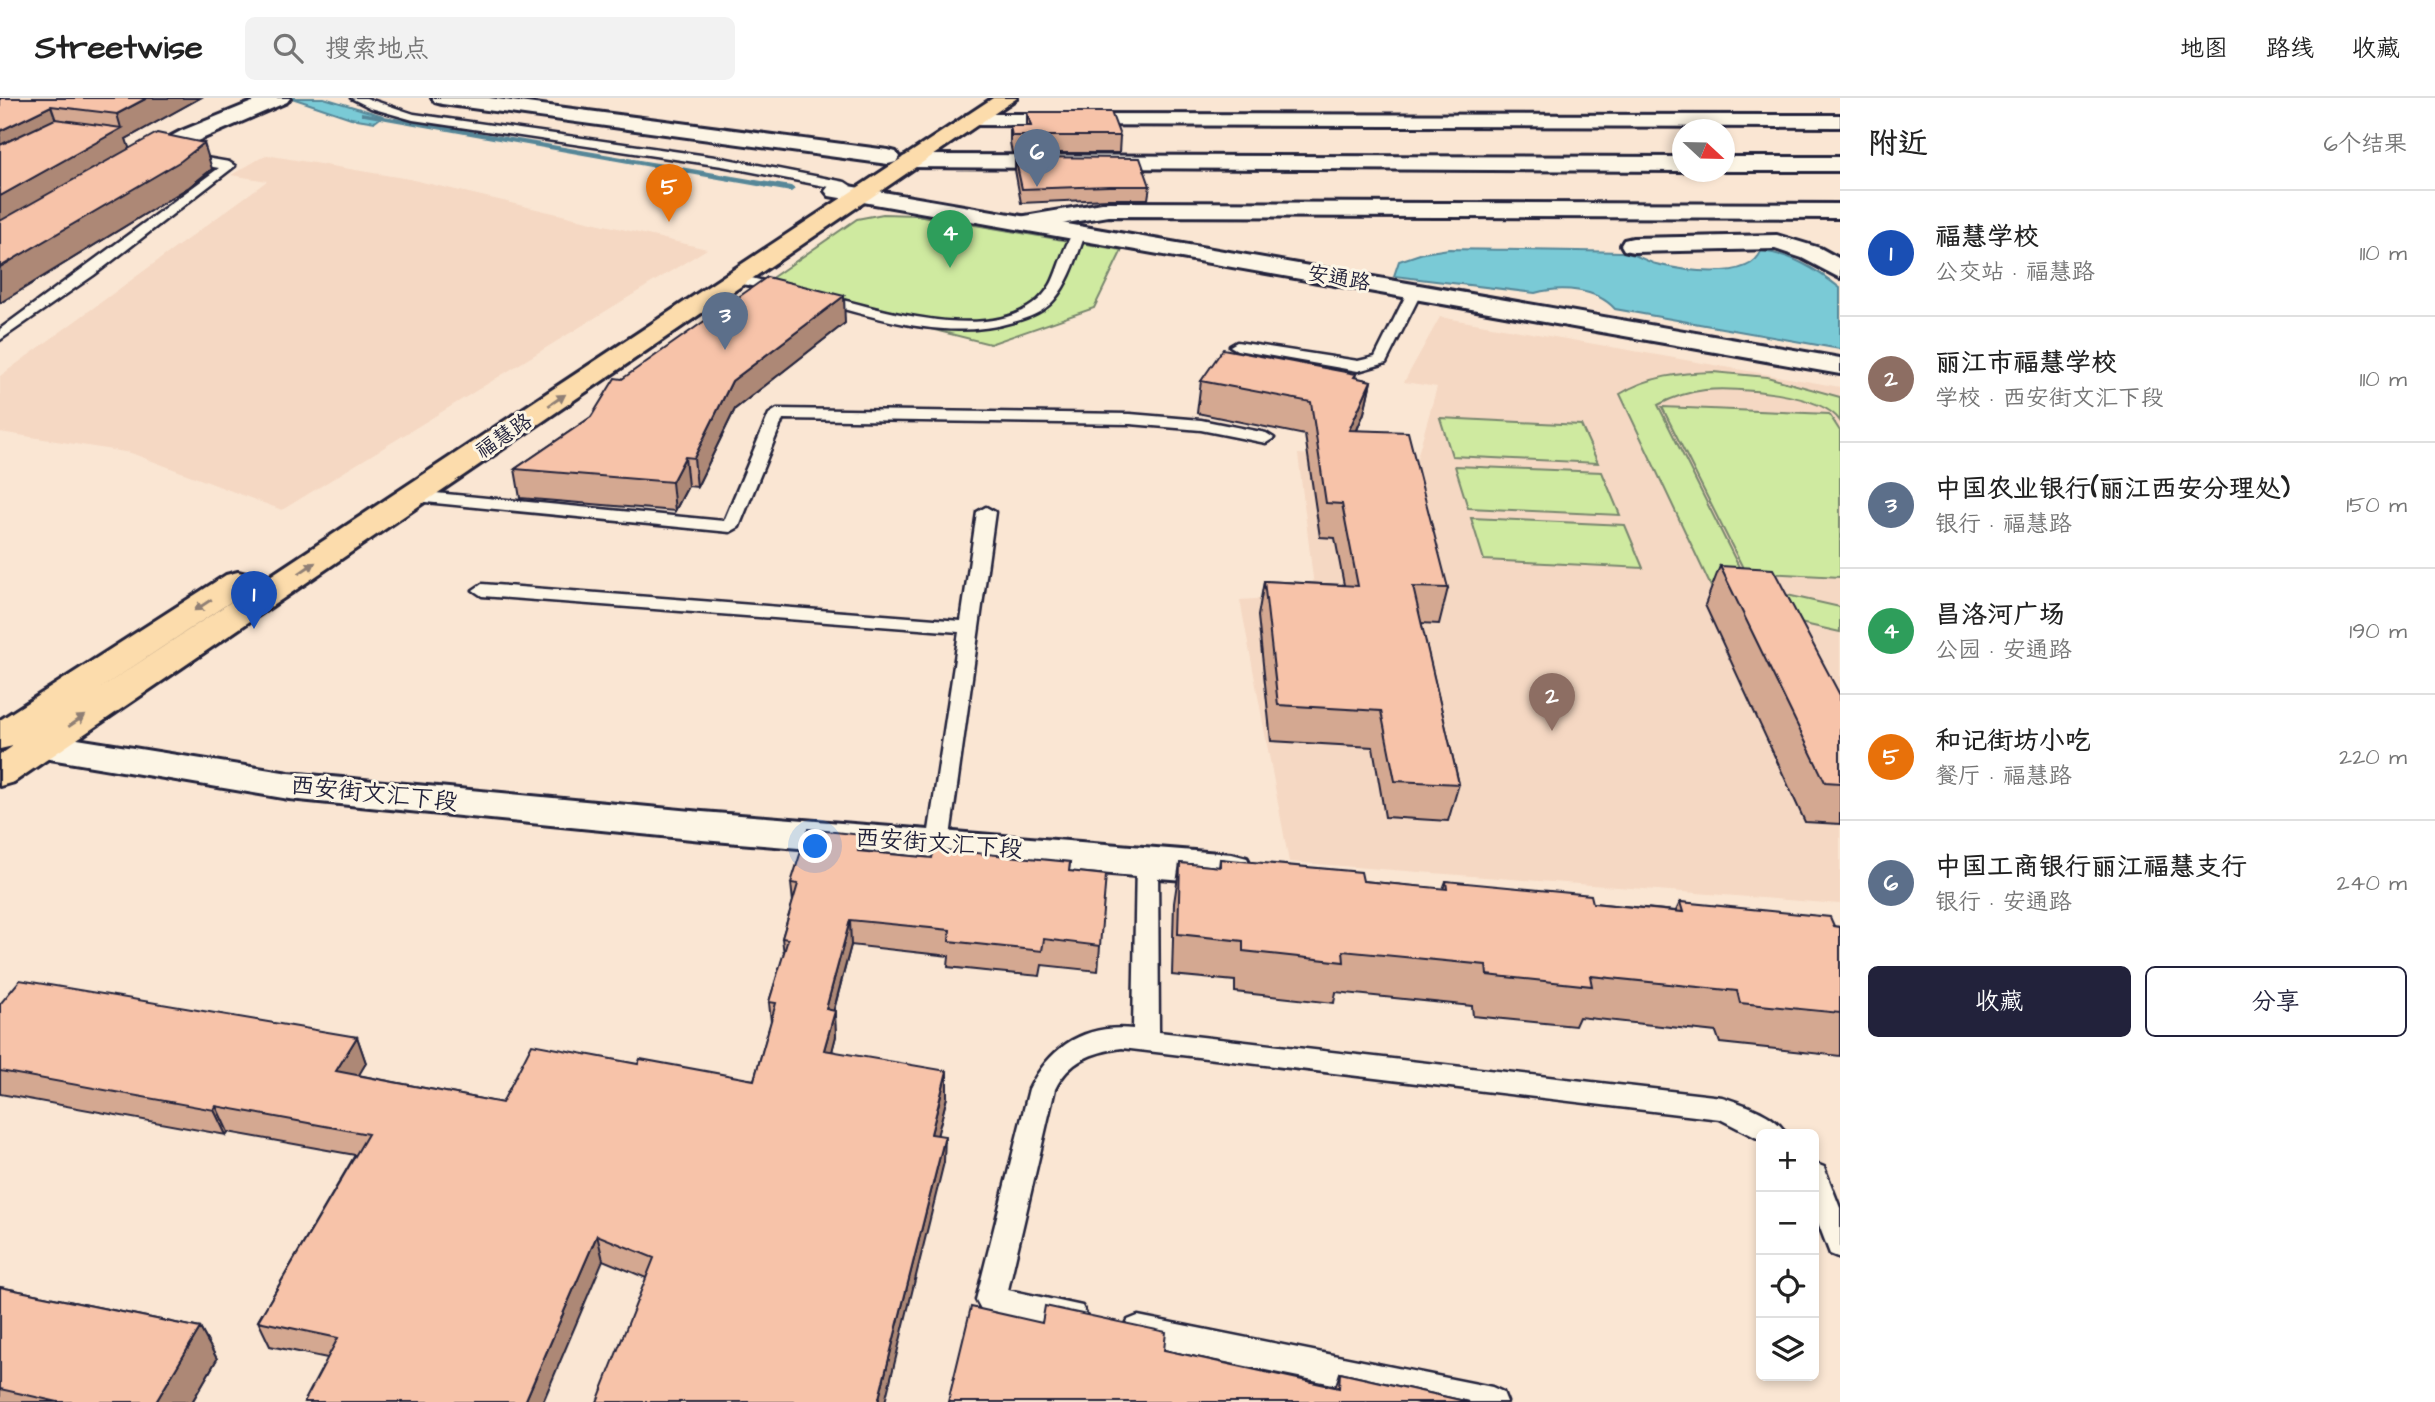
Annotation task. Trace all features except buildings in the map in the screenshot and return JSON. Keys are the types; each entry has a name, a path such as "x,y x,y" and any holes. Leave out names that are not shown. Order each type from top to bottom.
{"main road":[{"name":"福慧路","path":"0,737 976,109 1007,98"},
{"name":"福慧路","path":"0,773 739,279 849,190"}],"street":[{"path":"228,98 266,104"},
{"path":"442,98 900,160 1672,164"},
{"path":"118,174 152,151 266,104"},
{"path":"976,109 1840,121"},
{"path":"1735,164 1840,164"},
{"name":"安通路","path":"849,190 1840,366"},
{"path":"1025,223 1108,209 1840,211"},
{"path":"1633,245 1777,242 1811,253 1838,267"},
{"name":"西安街文汇下段","path":"40,746 289,786 688,824 1147,860 1266,873"}],"lane":[{"path":"357,98 413,117 722,162 849,190"},
{"path":"0,336 229,166 152,151"},
{"path":"739,279 938,327 967,328 997,323 1028,312 1051,295 1079,232"},
{"path":"1237,346 1359,366 1381,360 1415,291"},
{"path":"415,496 730,527 777,414 1130,419 1201,425 1266,438"},
{"path":"938,844 986,512"},
{"path":"482,590 970,627"},
{"path":"1146,1042 1147,860"},
{"path":"1492,1402 991,1300 1042,1089 1049,1073 1074,1049 1097,1041 1122,1038 1722,1108 1765,1129"},
{"path":"1819,1188 1840,1245"}],"shaded area":[{"path":"266,155 409,179 707,249 282,510 131,453 0,432 0,376 267,181 231,175"},
{"path":"1440,317 1840,387 1840,904 1289,862 1240,600 1315,595 1298,454 1416,461 1437,387 1404,382"}],"green space":[{"path":"883,214 916,215 1122,250 1094,308 990,344 760,286 857,219"},
{"path":"1713,372 1767,377 1840,397 1840,421 1816,404 1757,391 1705,390 1681,395 1658,405 1743,575 1787,595 1840,607 1840,632 1773,617 1715,595 1620,394 1642,383 1665,377"},
{"path":"1662,407 1829,414 1840,431 1840,577 1745,572"},
{"path":"1440,418 1581,425 1598,463 1452,456"},
{"path":"1455,466 1602,472 1620,515 1468,508"},
{"path":"1471,518 1625,525 1643,568 1484,560"}],"water":[{"path":"292,98 324,98 383,116 375,122 351,118"},
{"path":"1449,249 1621,252 1652,263 1697,271 1743,267 1754,261 1761,251 1783,255 1812,269 1840,288 1840,349 1615,309 1598,297 1578,290 1535,293 1394,276 1399,261 1423,253"}],"waterway":[{"path":"364,114 791,189"}],"place":[{"name":"中国工商银行丽江福慧支行","path":"1037,187"},
{"name":"和记街坊小吃","path":"669,222"},
{"name":"昌洛河广场","path":"950,268"},
{"name":"中国农业银行(丽江西安分理处)","path":"725,350"},
{"name":"福慧学校","path":"254,629"},
{"name":"丽江市福慧学校","path":"1552,731"}]}
